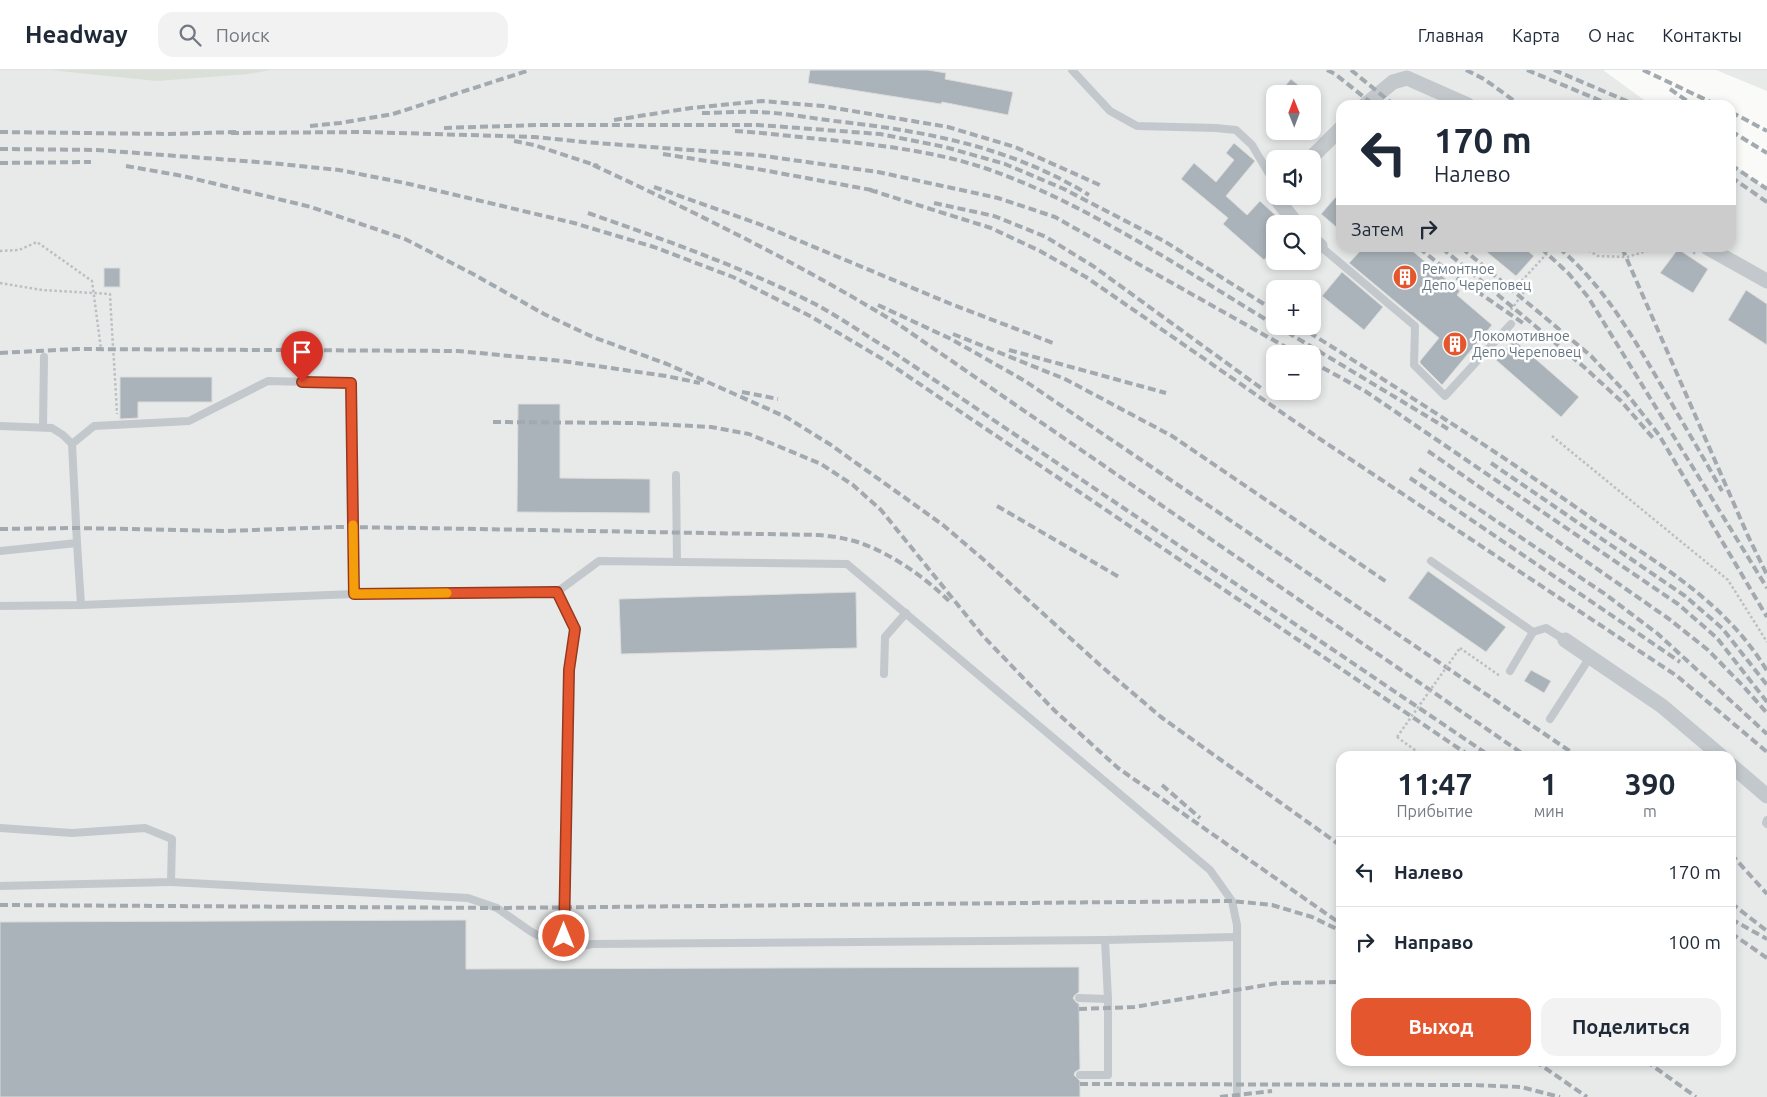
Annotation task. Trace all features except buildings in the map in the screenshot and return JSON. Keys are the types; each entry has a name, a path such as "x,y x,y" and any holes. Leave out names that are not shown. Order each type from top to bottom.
{"street":[{"path":"1372,100 1393,82 1407,78 1457,100"},
{"path":"1319,150 1336,133"},
{"path":"1281,205 1290,215"},
{"path":"1715,252 1767,281"},
{"path":"1565,640 1662,706 1715,751"},
{"path":"1736,769 1767,796"}],"lane":[{"path":"1072,70 1110,111 1137,126 1236,130 1252,144 1266,168"},
{"path":"1321,246 1415,326 1414,365 1446,396 1511,324"},
{"path":"43,427 44,357"},
{"path":"72,444 94,426 189,421 268,380 351,383 354,594"},
{"path":"0,426 52,428 72,444 81,605"},
{"path":"676,474 677,562"},
{"path":"0,551 78,543"},
{"path":"0,606 81,605 354,594 557,592 599,561 847,564 1210,870 1232,901 1237,926 1237,1097"},
{"path":"1431,562 1533,632"},
{"path":"557,592 575,629 569,670 564,950"},
{"path":"884,674 885,637 906,613"},
{"path":"1510,671 1533,632 1546,628 1565,640"},
{"path":"1550,719 1590,657"},
{"path":"1767,820 1767,824"},
{"path":"0,828 72,833 145,828 172,840 171,882"},
{"path":"0,886 171,882 468,898 497,908 564,950 592,944 1105,940 1237,937"},
{"path":"1080,1075 1108,1075 1108,999 1105,940"},
{"path":"1079,998 1108,999"}],"path":[{"path":"0,251 18,250 38,242 92,281 101,349"},
{"path":"1511,324 1505,319 1524,292 1516,287 1548,252"},
{"path":"1591,252 1598,256 1627,257 1644,252"},
{"path":"0,283 42,290 110,294 118,425"},
{"path":"1552,436 1728,580 1767,642"},
{"path":"1416,751 1397,738 1460,648 1505,679"}],"shaded area":[{"path":"0,70 1603,70 1644,100 1336,100 1336,252 1736,252 1736,167 1767,190 1767,1097 0,1097"},
{"path":"50,70 270,70 248,74 157,81"},
{"path":"1716,70 1767,70 1767,91"}],"railway":[{"path":"310,126 393,114 530,70"},
{"path":"1327,70 1335,74 1368,100"},
{"path":"1351,70 1388,100"},
{"path":"1466,70 1484,79 1513,100"},
{"path":"1527,70 1599,100"},
{"path":"1554,70 1624,100"},
{"path":"1643,70 1706,100"},
{"path":"1670,89 1686,100"},
{"path":"614,120 691,108 762,101 823,106 948,127 1015,147 1102,186"},
{"path":"702,113 752,112 780,114 875,126 939,137 1001,154 1031,165 1089,195"},
{"path":"1736,115 1767,131"},
{"path":"444,128 539,125 758,125 880,134 945,147 1005,164 1064,189 1164,241 1266,305"},
{"path":"735,131 896,148 940,156 983,167 1040,190 1109,225 1266,319"},
{"path":"0,132 168,134 237,132"},
{"path":"231,133 365,132 535,137 757,155 878,172 998,198 1055,217 1282,345"},
{"path":"1736,134 1767,153"},
{"path":"514,141 534,145 598,166"},
{"path":"0,149 97,150 339,170 405,183 574,223 654,247 733,277 810,316 884,360 1463,751"},
{"path":"663,154 877,191"},
{"path":"0,163 91,162"},
{"path":"593,165 748,240 898,324 1519,751"},
{"path":"126,166 183,176 311,207 405,239 544,314 593,337 667,364 786,417 831,445 943,525 1161,717 1336,842"},
{"path":"1736,168 1767,189"},
{"path":"1736,180 1767,202"},
{"path":"654,187 759,224 951,304 1053,343"},
{"path":"870,190 991,228 1040,251 1086,277 1323,441 1677,676 1767,752"},
{"path":"934,203 994,216 1046,237 1093,266 1261,388"},
{"path":"588,213 760,278 834,315 890,350 1483,751"},
{"path":"1424,252 1453,275 1523,323"},
{"path":"1447,252 1584,367 1621,401 1653,438"},
{"path":"1467,252 1591,356 1627,394 1659,435 1767,617"},
{"path":"1545,252 1569,274 1588,297 1767,588"},
{"path":"1563,252 1590,278 1616,312 1650,366 1722,491"},
{"path":"1624,252 1748,536 1767,575"},
{"path":"878,305 951,339 1025,381 1570,751"},
{"path":"953,334 1065,379 1172,436 1388,583"},
{"path":"1292,335 1448,429"},
{"path":"1313,335 1485,445 1689,586 1732,625 1751,647 1767,671"},
{"path":"0,353 76,349 458,351 562,361 666,376 700,383"},
{"path":"1009,350 1166,393"},
{"path":"1321,367 1365,391 1678,604 1717,638 1767,702"},
{"path":"742,392 778,399"},
{"path":"493,422 636,423 711,427 749,434 821,464 853,485 881,510 983,636 1055,711 1118,768 1336,921"},
{"path":"1428,451 1669,619 1708,650 1767,713"},
{"path":"1491,463 1685,596 1722,628 1767,685"},
{"path":"1419,469 1605,594 1658,634 1767,734"},
{"path":"1410,478 1680,662"},
{"path":"997,506 1119,577"},
{"path":"0,529 77,528 225,531 338,527 819,535 859,543 887,555 915,572 949,601"},
{"path":"1162,785 1200,818"},
{"path":"1736,860 1767,894"},
{"path":"0,905 497,908 1232,901 1272,905 1312,917 1336,929"},
{"path":"1736,907 1767,931"},
{"path":"1736,922 1767,939"},
{"path":"1736,936 1767,958"},
{"path":"1079,1009 1134,1007 1278,983 1336,982"},
{"path":"1542,1066 1587,1097"},
{"path":"1653,1066 1696,1097"},
{"path":"1080,1084 1473,1085 1521,1087 1560,1097"},
{"path":"1220,1097 1272,1091"}],"slow traffic":[{"path":"353,525 354,594 447,593"}],"place":[{"name":"Ремонтное Депо Череповец","path":"1405,277"},
{"name":"Локомотивное Депо Череповец","path":"1455,344"}],"route":[{"path":"302,382 351,383 354,594 557,592 575,629 569,670 564,936"}]}
